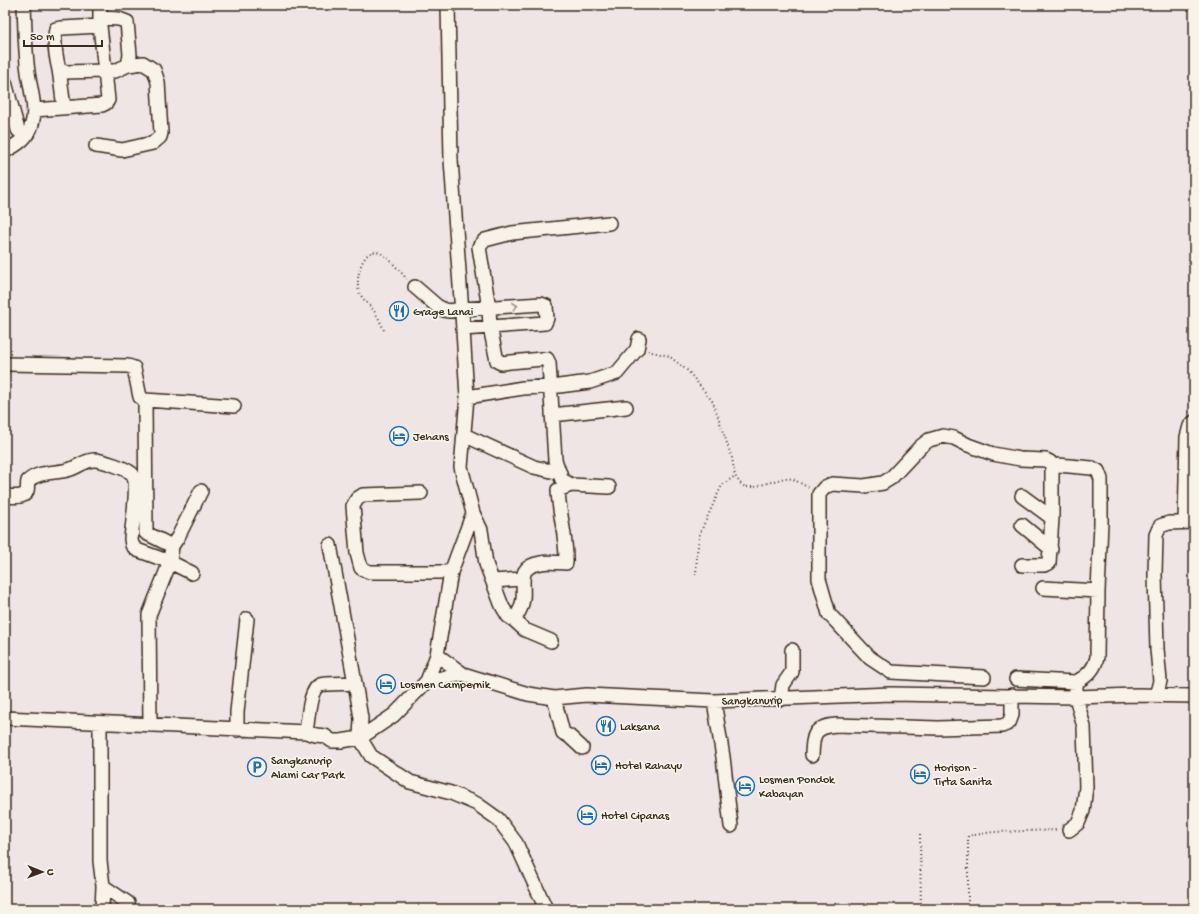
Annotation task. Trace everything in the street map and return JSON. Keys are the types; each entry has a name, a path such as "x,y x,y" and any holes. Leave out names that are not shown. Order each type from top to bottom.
{"street":[{"path":"5,151 20,143 25,138 32,124 34,110 28,72 24,5"},
{"path":"448,5 451,160 462,309 466,397 461,467 473,513 481,530 486,564 502,606 508,616 525,630 551,641"},
{"path":"34,110 102,105 106,103 108,100 100,16"},
{"path":"64,107 59,69 56,62 56,29 100,16 128,22 130,55 128,65"},
{"path":"59,69 65,72 115,71 128,65 143,63 154,70 158,82 160,137 152,144 122,150 96,146"},
{"path":"5,82 18,130 25,138"},
{"path":"571,485 562,480 555,460 551,386 549,363 547,359 501,363 497,362 490,327 489,308 479,247 485,240 512,233 609,223"},
{"path":"415,287 437,306 444,310 450,311 541,304 546,306 545,323 463,329"},
{"path":"466,397 502,390 590,382 617,373 638,344"},
{"path":"5,364 128,366 134,368 140,396 145,400 234,406"},
{"path":"145,400 146,533 172,546"},
{"path":"552,416 626,407"},
{"path":"1156,696 1160,681 1157,649 1155,574 1156,534 1160,526 1169,523 1190,522 1186,437 1190,426 1194,422"},
{"path":"464,435 534,467 560,473"},
{"path":"984,677 891,672 870,658 828,614 819,579 819,494 825,487 832,484 864,486 883,483 891,478 920,447 929,440 943,436 954,438 993,454 1020,459 1046,460 1050,462 1052,466 1050,563 1044,565 1022,565"},
{"path":"5,496 18,496 25,494 28,490 28,481 36,476 70,469 88,461 95,460 129,470 133,475 136,486 131,539 132,545 137,550 170,562 192,573"},
{"path":"1016,679 1076,682 1086,676 1096,665 1101,480 1098,471 1092,468 1058,465"},
{"path":"514,620 520,612 523,573 529,566 542,562 566,563 566,547 560,516 558,490 571,485 609,487"},
{"path":"150,725 149,615 170,562 172,546 178,538 201,491"},
{"path":"422,493 363,495 357,499 353,506 357,553 361,568 369,572 451,572"},
{"path":"1022,496 1052,518"},
{"path":"5,718 237,730 306,732 316,736 325,736 332,741 360,738 394,715 428,681 437,655 451,572 473,513"},
{"path":"1022,525 1051,549"},
{"path":"330,546 361,718 360,738 371,756 410,782 451,793 477,804 498,819 516,843 546,909"},
{"path":"492,581 522,579"},
{"path":"1043,588 1098,591"},
{"path":"237,730 237,712 247,619"},
{"path":"781,699 783,685 792,672 792,650"},
{"name":"Sangkanurip","path":"437,655 462,674 528,694 554,698 587,695 714,701 891,694 1076,697 1194,696"},
{"path":"891,672 891,694"},
{"path":"428,681 462,674"},
{"path":"1069,830 1078,823 1083,811 1086,787 1084,727 1076,697 1076,682"},
{"path":"306,732 314,690 320,685 355,683"},
{"path":"812,755 813,737 819,730 826,726 938,728 1002,726 1009,723 1012,715 1012,695"},
{"path":"554,698 563,733 569,736 582,748"},
{"path":"714,701 723,757 731,826"},
{"path":"100,723 100,861 103,886 102,909"},
{"path":"103,886 128,902"}],"path":[{"path":"384,330 375,312 360,294 358,285 360,270 365,256 369,253 377,251 384,255 415,287"},
{"path":"638,344 669,356 688,371 713,402 732,458 735,476 740,483 745,487 754,487 781,479 793,479 819,494"},
{"path":"696,575 700,533 722,485 735,476"},
{"path":"968,909 968,836 993,832 1069,830"},
{"path":"920,834 921,909"}],"place":[{"name":"Grage Lanai","path":"399,311"},
{"name":"Jehans","path":"399,436"},
{"name":"Losmen Campernik","path":"386,684"},
{"name":"Laksana","path":"606,726"},
{"name":"Hotel Rahayu","path":"601,765"},
{"name":"Sangkanurip Alami Car Park","path":"257,767"},
{"name":"Horison - Tirta Sanita","path":"920,774"},
{"name":"Losmen Pondok Kabayan","path":"745,786"},
{"name":"Hotel Cipanas","path":"587,815"}]}
